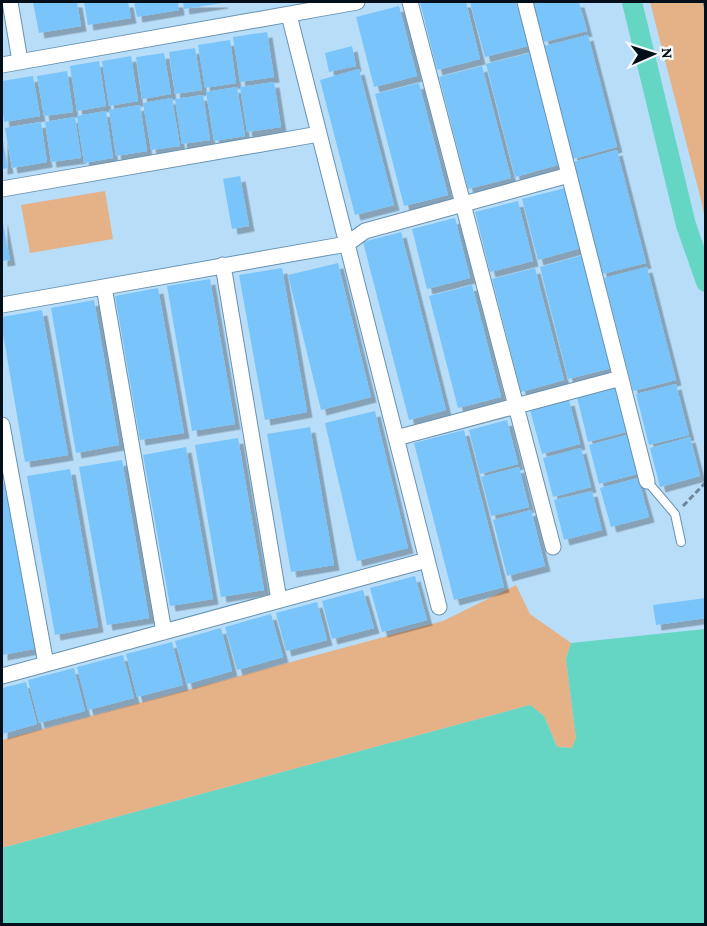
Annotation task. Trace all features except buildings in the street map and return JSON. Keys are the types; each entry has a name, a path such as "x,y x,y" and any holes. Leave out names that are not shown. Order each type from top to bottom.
{"street":[{"path":"10,2 20,61"},
{"path":"2,65 298,10 357,2"},
{"path":"410,2 553,547"},
{"path":"525,2 647,481"},
{"path":"298,10 319,134 439,607"},
{"path":"2,189 319,134"},
{"path":"2,305 347,244 365,231 569,175"},
{"path":"223,265 279,600"},
{"path":"104,287 164,632"},
{"path":"396,438 621,378"},
{"path":"2,425 46,663"},
{"path":"2,676 427,560"}],"lane":[{"path":"647,481 675,514 681,542"}],"path":[{"path":"704,2 705,10"},
{"path":"675,514 705,482"}],"shaded area":[{"path":"650,2 705,2 705,219 701,200"},
{"path":"105,191 113,239 30,253 21,205"},
{"path":"516,585 530,614 571,643 566,659 576,738 572,748 557,747 544,716 530,705 2,848 2,740 443,621"},
{"path":"705,629 705,924 2,924 2,848 530,705 544,716 557,747 572,748 576,738 566,659 571,643"}],"waterway":[{"path":"632,2 686,225 706,282"}]}
